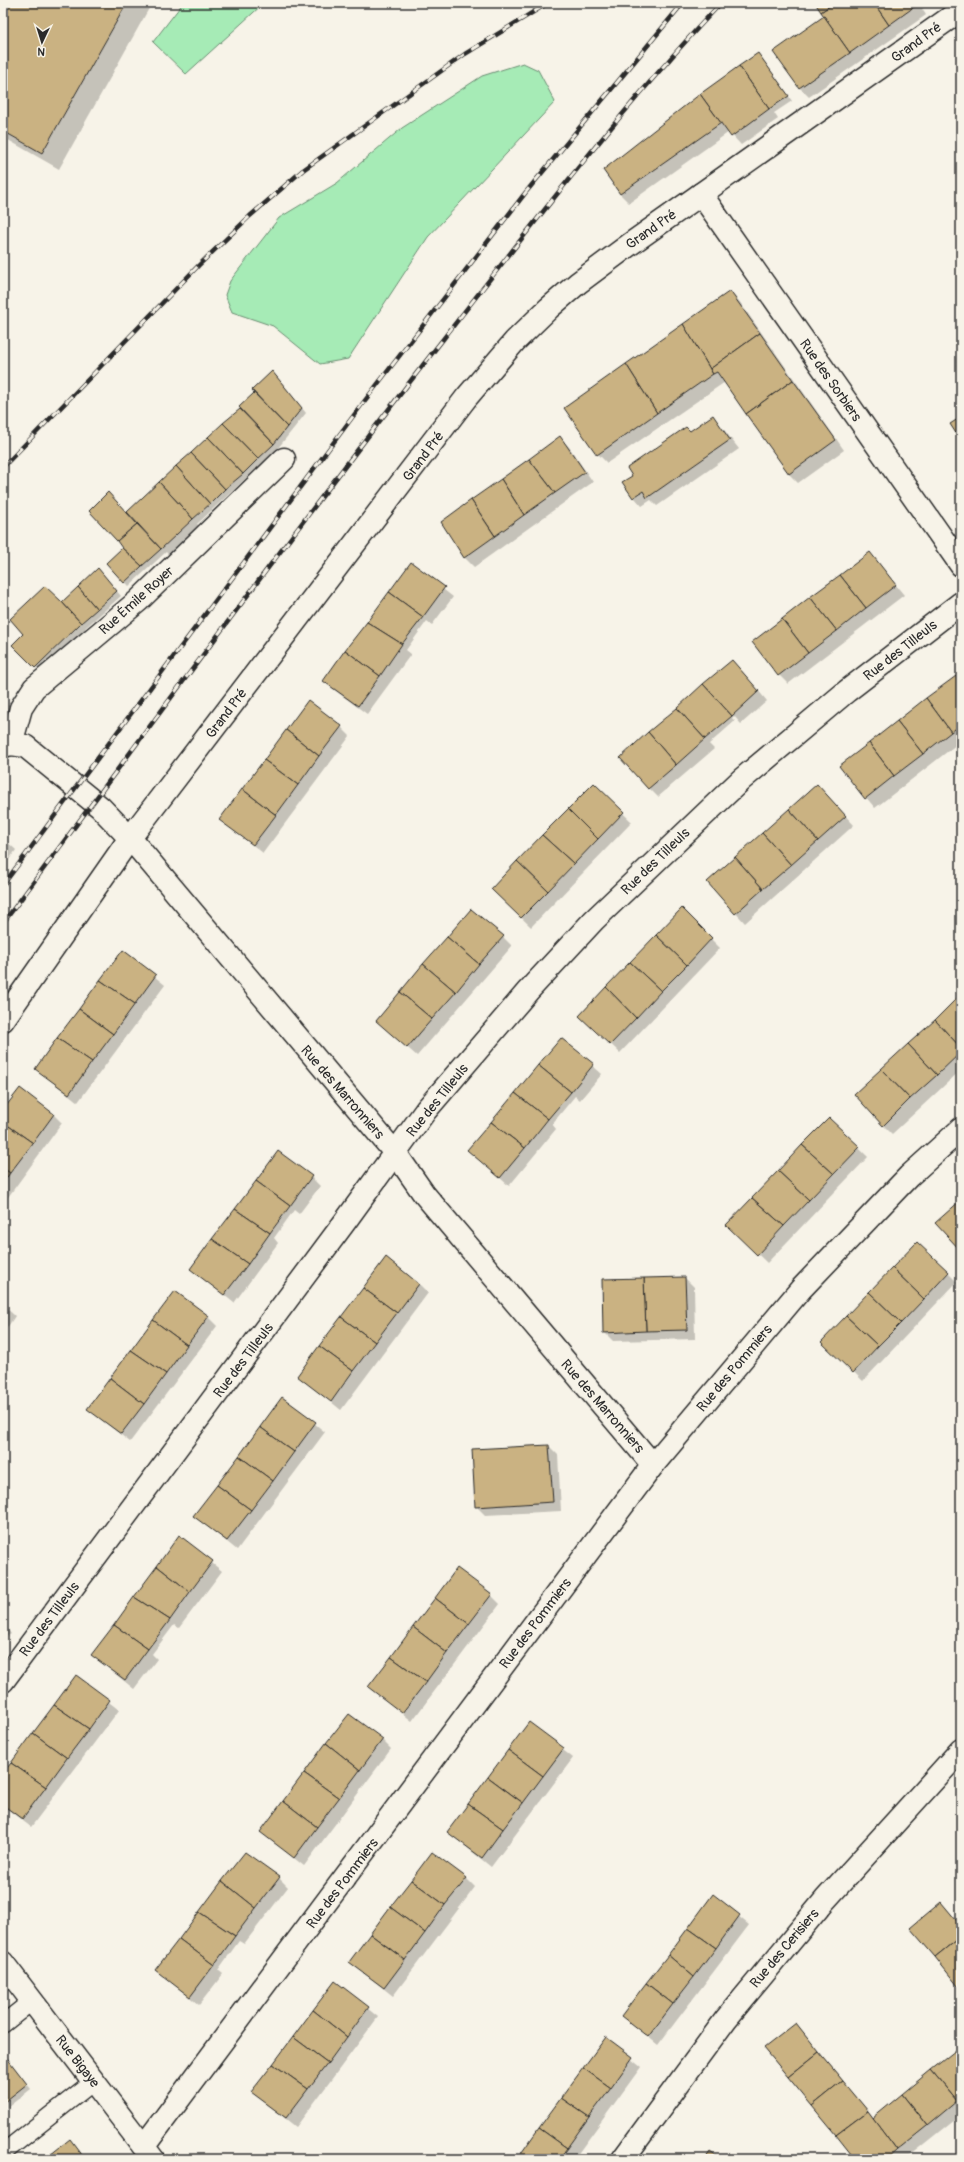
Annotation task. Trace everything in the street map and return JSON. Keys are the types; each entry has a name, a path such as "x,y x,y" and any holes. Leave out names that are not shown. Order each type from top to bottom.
{"street":[{"name":"Grand Pré","path":"3,1020 130,838 492,367 515,341 578,283 961,10"},
{"name":"Rue des Sorbiers","path":"701,194 961,565"},
{"name":"Rue Émile Royer","path":"7,745 21,708 34,688 138,602 284,459"},
{"name":"Rue des Tilleuls","path":"3,1681 396,1154 426,1110 528,991 594,920 724,795 794,734 916,636 961,603"},
{"name":"Rue des Marronniers","path":"7,745 25,746 100,807 130,838 396,1154 424,1194 653,1465"},
{"name":"Rue des Pommiers","path":"149,2153 653,1465 801,1289 909,1176 961,1129"},
{"name":"Rue des Cerisiers","path":"623,2159 731,2013 825,1900 961,1750"},
{"name":"Rue Bigaye","path":"3,1963 149,2153"}],"lane":[{"path":"3,2024 32,2002"},
{"path":"3,2153 94,2081"}],"green space":[{"path":"183,3 264,3 186,74 153,42"},
{"path":"523,63 538,70 555,102 428,237 348,359 320,364 273,326 232,312 225,295 230,281 279,218 337,183 402,128 482,76"}],"building":[{"path":"5,3 127,3 42,153 3,131 3,6"},
{"path":"815,3 834,3 821,12"},
{"path":"834,3 874,3 889,25 850,53 821,12"},
{"path":"874,3 916,3 917,5 889,25"},
{"path":"824,16 850,53 799,88 773,52"},
{"path":"758,53 789,96 769,109 739,66"},
{"path":"739,66 769,109 731,137 700,94"},
{"path":"700,94 721,123 620,194 603,170"},
{"path":"730,291 760,333 710,369 683,324"},
{"path":"683,324 713,374 657,413 626,364"},
{"path":"760,333 793,380 746,414 717,372 713,374 710,369"},
{"path":"626,364 657,413 597,455 564,408"},
{"path":"272,371 302,408 287,427 252,390"},
{"path":"793,380 836,440 789,474 746,414"},
{"path":"254,393 287,427 274,444 239,407"},
{"path":"240,409 274,444 258,459 223,423"},
{"path":"713,415 730,440 647,498 643,491 633,498 622,482 632,476 627,468 686,427 690,431"},
{"path":"961,417 961,441 950,424"},
{"path":"223,423 258,459 243,474 208,437"},
{"path":"560,436 585,472 555,493 529,459"},
{"path":"208,437 243,474 225,489 191,453"},
{"path":"191,453 225,489 210,504 176,466"},
{"path":"529,459 555,493 524,515 501,479"},
{"path":"176,466 210,504 193,519 159,482"},
{"path":"501,479 524,515 495,536 471,500"},
{"path":"159,482 193,519 161,549 127,512"},
{"path":"108,492 137,524 117,541 89,511"},
{"path":"471,500 495,536 464,558 441,522"},
{"path":"137,524 161,549 142,566 122,548 117,541"},
{"path":"122,548 142,566 124,583 106,563"},
{"path":"870,552 896,585 866,608 840,575"},
{"path":"411,562 445,587 423,617 389,592"},
{"path":"98,568 117,591 97,609 78,587"},
{"path":"840,575 866,608 837,631 810,597"},
{"path":"45,586 81,623 35,668 12,645 23,634 10,619"},
{"path":"78,587 97,609 81,623 62,602"},
{"path":"389,592 423,617 402,644 367,622"},
{"path":"810,597 837,631 808,653 782,619"},
{"path":"782,619 808,653 778,676 752,642"},
{"path":"367,622 402,644 380,676 345,650"},
{"path":"345,650 380,676 358,706 323,681"},
{"path":"732,660 759,691 732,716 703,684"},
{"path":"956,676 961,683 961,725 951,732 926,698"},
{"path":"703,684 732,716 705,739 677,708"},
{"path":"926,698 951,732 923,754 897,721"},
{"path":"308,700 342,726 319,756 286,730"},
{"path":"677,708 705,739 676,765 648,732"},
{"path":"897,721 923,754 894,776 869,743"},
{"path":"286,730 319,756 298,785 264,760"},
{"path":"648,732 676,765 648,789 620,758"},
{"path":"869,743 894,776 865,799 839,766"},
{"path":"264,760 298,785 276,815 242,789"},
{"path":"594,783 624,812 598,839 568,809"},
{"path":"817,784 846,816 818,841 789,809"},
{"path":"242,789 276,815 253,845 219,820"},
{"path":"568,809 598,839 574,864 542,835"},
{"path":"789,809 818,841 791,865 762,833"},
{"path":"762,833 791,865 763,889 735,857"},
{"path":"542,835 574,864 548,891 517,861"},
{"path":"3,837 7,840 3,846"},
{"path":"735,857 763,889 735,914 707,882"},
{"path":"517,861 548,891 521,918 491,889"},
{"path":"682,908 712,938 687,965 656,935"},
{"path":"471,909 504,936 479,964 447,937"},
{"path":"656,935 687,965 661,991 630,962"},
{"path":"447,937 479,964 456,992 423,964"},
{"path":"123,950 156,975 135,1004 100,980"},
{"path":"630,962 661,991 636,1018 606,987"},
{"path":"423,964 456,992 432,1019 400,992"},
{"path":"100,980 135,1004 113,1034 79,1009"},
{"path":"606,987 636,1018 610,1045 579,1016"},
{"path":"400,992 432,1019 407,1048 376,1021"},
{"path":"961,994 961,1048 935,1020"},
{"path":"79,1009 113,1034 92,1062 57,1038"},
{"path":"935,1020 961,1048 961,1052 937,1075 908,1044"},
{"path":"57,1038 92,1062 69,1094 35,1069"},
{"path":"561,1038 594,1064 571,1092 538,1065"},
{"path":"908,1044 937,1075 910,1099 881,1069"},
{"path":"538,1065 571,1092 548,1119 515,1093"},
{"path":"881,1069 910,1099 883,1126 854,1094"},
{"path":"20,1088 54,1114 33,1143 3,1122 3,1110"},
{"path":"515,1093 548,1119 525,1148 491,1122"},
{"path":"829,1118 860,1147 834,1174 802,1145"},
{"path":"3,1122 33,1143 10,1173 3,1168"},
{"path":"491,1122 525,1148 500,1178 467,1150"},
{"path":"802,1145 834,1174 809,1200 778,1171"},
{"path":"278,1151 312,1176 290,1206 256,1181"},
{"path":"3,1168 10,1173 3,1183"},
{"path":"778,1171 809,1200 784,1226 752,1198"},
{"path":"256,1181 290,1206 270,1233 235,1209"},
{"path":"752,1198 784,1226 757,1255 726,1225"},
{"path":"961,1200 961,1251 935,1223"},
{"path":"235,1209 270,1233 248,1264 212,1239"},
{"path":"212,1239 248,1264 224,1295 190,1269"},
{"path":"917,1242 949,1272 924,1299 892,1268"},
{"path":"386,1257 419,1284 397,1313 363,1288"},
{"path":"892,1268 924,1299 901,1323 869,1292"},
{"path":"685,1277 687,1330 646,1331 644,1278"},
{"path":"644,1278 646,1331 603,1333 602,1279"},
{"path":"363,1288 397,1313 375,1342 341,1317"},
{"path":"175,1291 209,1316 187,1345 153,1320"},
{"path":"869,1292 901,1323 878,1346 846,1316"},
{"path":"3,1304 7,1307 3,1312"},
{"path":"846,1316 878,1346 853,1373 821,1342"},
{"path":"341,1317 375,1342 353,1371 319,1346"},
{"path":"153,1320 187,1345 166,1374 131,1350"},
{"path":"319,1346 353,1371 331,1402 297,1376"},
{"path":"131,1350 166,1374 144,1404 110,1378"},
{"path":"110,1378 144,1404 121,1434 87,1409"},
{"path":"282,1397 316,1422 294,1452 260,1427"},
{"path":"260,1427 294,1452 273,1481 239,1456"},
{"path":"549,1445 553,1502 475,1507 472,1449"},
{"path":"239,1456 273,1481 251,1510 217,1485"},
{"path":"217,1485 251,1510 227,1541 193,1516"},
{"path":"179,1535 213,1561 190,1592 157,1566"},
{"path":"157,1566 190,1592 170,1620 134,1597"},
{"path":"457,1568 492,1594 469,1624 435,1598"},
{"path":"134,1597 170,1620 148,1649 114,1625"},
{"path":"435,1598 469,1624 447,1653 413,1627"},
{"path":"114,1625 148,1649 125,1680 91,1655"},
{"path":"413,1627 447,1653 426,1682 391,1657"},
{"path":"391,1657 426,1682 402,1713 368,1687"},
{"path":"76,1675 110,1700 89,1729 54,1705"},
{"path":"54,1705 89,1729 67,1758 33,1733"},
{"path":"349,1714 383,1739 360,1770 326,1743"},
{"path":"529,1722 564,1748 543,1776 508,1750"},
{"path":"33,1733 67,1758 46,1787 11,1763"},
{"path":"326,1743 360,1770 339,1798 304,1773"},
{"path":"508,1750 543,1776 523,1803 488,1777"},
{"path":"11,1763 46,1787 22,1819 3,1805 3,1773"},
{"path":"304,1773 339,1798 317,1827 283,1801"},
{"path":"488,1777 523,1803 503,1829 468,1804"},
{"path":"283,1801 317,1827 294,1858 260,1832"},
{"path":"468,1804 503,1829 482,1858 447,1832"},
{"path":"245,1852 280,1877 256,1908 222,1881"},
{"path":"432,1852 467,1878 445,1905 411,1880"},
{"path":"411,1880 445,1905 425,1933 390,1907"},
{"path":"222,1881 256,1908 235,1936 199,1912"},
{"path":"713,1894 740,1915 716,1948 688,1928"},
{"path":"941,1902 961,1926 961,1936 935,1957 910,1928"},
{"path":"390,1907 425,1933 405,1960 370,1934"},
{"path":"199,1912 235,1936 214,1965 179,1939"},
{"path":"688,1928 716,1948 694,1977 668,1955"},
{"path":"370,1934 405,1960 384,1988 349,1962"},
{"path":"961,1936 961,1984 958,1986 935,1957"},
{"path":"179,1939 214,1965 190,1997 155,1970"},
{"path":"668,1955 694,1977 673,2004 646,1983"},
{"path":"335,1981 369,2007 347,2037 313,2010"},
{"path":"646,1983 673,2004 648,2037 621,2016"},
{"path":"313,2010 347,2037 328,2063 293,2037"},
{"path":"796,2023 819,2052 788,2077 764,2048"},
{"path":"293,2037 328,2063 308,2089 273,2064"},
{"path":"606,2037 633,2057 611,2088 583,2068"},
{"path":"961,2046 961,2098 957,2101 931,2070"},
{"path":"819,2052 843,2081 812,2106 788,2077"},
{"path":"7,2058 27,2084 3,2103 3,2061"},
{"path":"273,2064 308,2089 286,2118 251,2092"},
{"path":"583,2068 611,2088 589,2117 561,2098"},
{"path":"931,2070 957,2101 927,2126 902,2094"},
{"path":"843,2081 868,2111 836,2135 812,2106"},
{"path":"902,2094 927,2126 897,2150 873,2118"},
{"path":"561,2098 589,2117 567,2148 539,2128"},
{"path":"868,2111 897,2150 887,2159 855,2159 836,2135"},
{"path":"539,2128 567,2148 559,2159 517,2159"},
{"path":"70,2139 85,2159 45,2159"},
{"path":"710,2152 720,2159 705,2159"}],"railway":[{"path":"3,467 199,265 250,216 303,170 465,54 548,3"},
{"path":"3,885 363,403 526,192 683,3"},
{"path":"3,923 277,556 477,295 613,125 721,3"}]}
